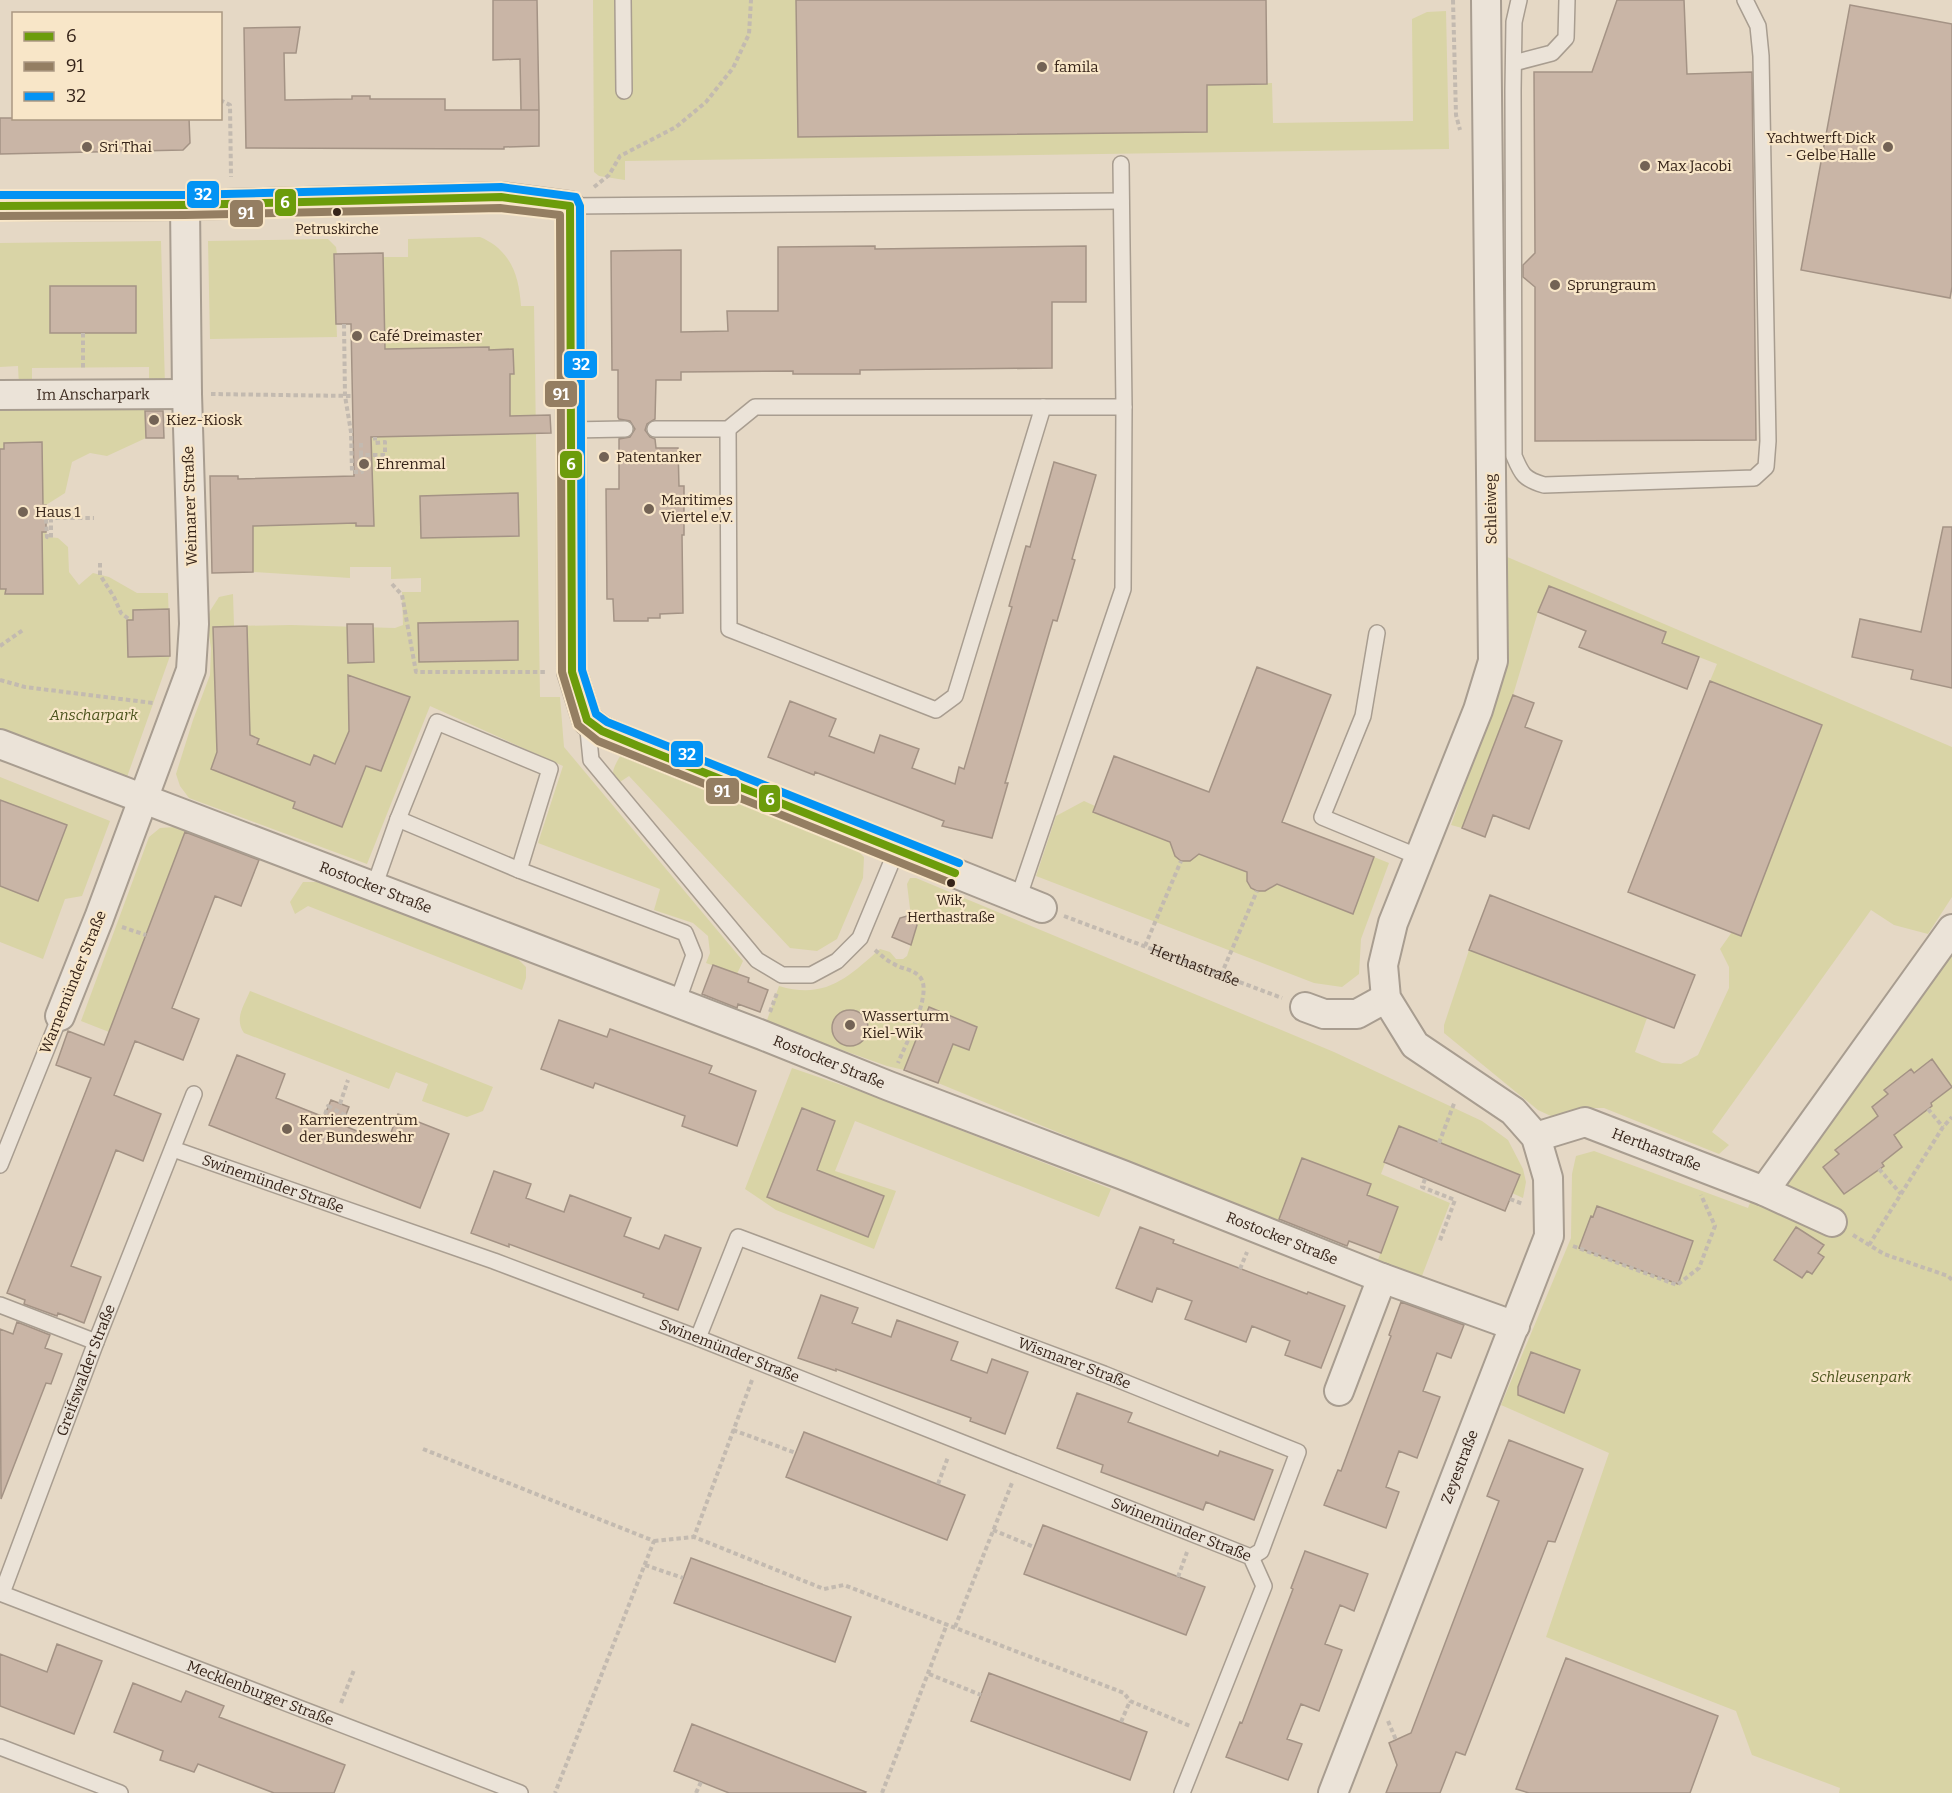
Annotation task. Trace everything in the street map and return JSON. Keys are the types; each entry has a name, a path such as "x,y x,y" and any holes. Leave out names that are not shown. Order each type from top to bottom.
{"street":[{"name":"Schleiweg","path":"1386,998 1383,965 1393,923 1478,710 1493,661 1486,0"},
{"path":"0,206 185,205 501,196 570,206 572,672 587,720 602,732 1030,903"},
{"name":"Weimarer Straße","path":"143,799 191,670 194,624 186,394 185,205"},
{"name":"Im Anscharpark","path":"0,395 186,394"},
{"name":"Rostocker Straße","path":"0,744 762,1035 1382,1278 1515,1326"},
{"name":"Warnemünder Straße","path":"60,1016 143,799"},
{"path":"1764,1191 1950,937"},
{"path":"1305,1007 1324,1014 1357,1014 1386,998 1415,1045 1513,1111 1536,1137"},
{"name":"Herthastraße","path":"1536,1137 1585,1122 1764,1191 1841,1227"},
{"name":"Zeyestraße","path":"1333,1793 1549,1236 1548,1178 1536,1137"},
{"path":"1339,1391 1382,1278"}],"lane":[{"path":"623,0 624,91"},
{"path":"1519,0 1514,22 1514,456 1521,472 1528,480 1544,485 1754,478 1766,467 1768,441 1762,80 1758,26 1745,0"},
{"path":"1514,63 1552,53 1566,38 1567,0"},
{"path":"1030,903 1123,589 1124,407 1121,164"},
{"path":"570,206 1121,201"},
{"path":"655,429 728,429 755,407 1124,407"},
{"path":"728,429 729,629 936,710 954,696 1043,407"},
{"path":"571,430 625,429"},
{"path":"1377,633 1363,716 1322,818 1419,857"},
{"path":"587,720 591,760 757,960 782,975 811,975 837,962 860,938 897,849"},
{"path":"374,887 398,819 437,722 550,769 519,870"},
{"path":"398,819 519,870 685,933 694,955 677,1003"},
{"name":"Warnemünder Straße","path":"0,1165 60,1016"},
{"name":"Greifswalder Straße","path":"1,1593 96,1342 194,1094"},
{"name":"Swinemünder Straße","path":"173,1149 494,1261 698,1338 1251,1557 1264,1586 1205,1732"},
{"name":"Wismarer Straße","path":"698,1338 738,1237 1104,1374 1298,1452 1261,1551 1251,1557"},
{"path":"0,1305 96,1342"},
{"name":"Mecklenburger Straße","path":"1,1593 520,1793"},
{"path":"1182,1793 1205,1732"},
{"path":"0,1747 120,1793"}],"path":[{"path":"570,206 609,175 620,156 676,127 706,102 733,68 749,34 751,0"},
{"path":"1453,0 1455,115 1461,134"},
{"path":"222,101 230,105 232,204"},
{"path":"345,324 345,396 351,432 352,472 362,472 361,443"},
{"path":"83,333 83,365"},
{"path":"223,394 352,396"},
{"path":"362,455 385,454 385,442 375,442 375,437"},
{"path":"51,518 94,518"},
{"path":"100,563 100,575 121,613 130,620"},
{"path":"392,584 402,595 416,672 572,672"},
{"path":"0,646 23,630"},
{"path":"0,680 25,687 154,703 177,711"},
{"path":"1145,946 1182,861"},
{"path":"1221,975 1257,891"},
{"name":"Herthastraße","path":"1030,903 1305,1007"},
{"path":"860,938 893,964 915,972 922,978 925,986 923,1000 889,1086"},
{"path":"762,1035 782,975"},
{"path":"1439,1143 1463,1077"},
{"path":"340,1104 348,1080"},
{"path":"328,1106 345,1115 342,1125 324,1117 328,1106"},
{"path":"1928,1109 1943,1127"},
{"path":"1869,1245 1943,1127 1952,1117"},
{"path":"1879,1169 1901,1194"},
{"path":"1549,1236 1677,1285 1699,1269 1715,1226 1701,1194 1716,1172"},
{"path":"1425,1179 1422,1187 1455,1200 1439,1243"},
{"path":"1841,1227 1884,1254 1948,1276 1952,1280"},
{"path":"694,1537 759,1362"},
{"path":"733,1430 796,1453"},
{"path":"938,1484 954,1440"},
{"path":"423,1449 654,1541 694,1537 824,1589 844,1585 1124,1693 1130,1701 1205,1732"},
{"path":"955,1627 1019,1466"},
{"path":"993,1530 1034,1547"},
{"path":"1178,1577 1194,1535"},
{"path":"555,1793 654,1541"},
{"path":"645,1565 683,1578"},
{"path":"882,1793 947,1624"},
{"path":"334,1722 354,1670"},
{"path":"928,1674 981,1695"},
{"path":"1121,1722 1130,1701"},
{"path":"696,1793 701,1782"}],"green space":[{"path":"593,0 796,0 799,137 1207,132 1207,85 1272,83 1273,123 1413,121 1412,19 1427,12 1446,11 1449,149 625,161 625,180 599,176 594,172"},
{"path":"480,237 499,249 511,265 518,284 521,306 534,306 540,697 560,697 564,747 743,961 737,974 706,963 710,953 708,936 693,923 654,910 660,889 538,843 563,766 430,706 367,864 189,798 180,786 176,774 210,675 211,648 207,622 210,611 219,597 233,594 234,626 395,628 403,625 402,592 421,592 421,578 391,579 391,567 350,567 350,578 253,572 253,526 373,523 371,437 516,433 515,416 510,416 510,374 514,374 513,349 489,350 489,347 385,349 383,257 408,257 408,239"},
{"path":"328,239 336,247 337,254 334,255 337,337 210,339 208,241"},
{"path":"161,241 165,386 149,386 149,367 32,368 32,386 19,386 18,366 0,367 0,243"},
{"path":"144,393 146,438 107,456 90,453 72,462 65,493 46,505 39,505 43,471 42,443 4,443 4,449 0,449 0,395"},
{"name":"Anscharpark","path":"38,532 46,532 48,537 58,538 68,547 69,572 79,585 93,573 109,577 137,593 168,593 170,656 127,777 0,729 0,589 6,589 6,594 43,593"},
{"path":"1505,556 1952,747 1952,897 1928,934 1894,925 1871,910 1712,1132 1729,1145 1719,1154 1604,1108 1588,1108 1570,1118 1555,1118 1538,1110 1444,1033 1444,1025 1469,950 1647,1018 1635,1052 1662,1063 1681,1064 1698,1055 1729,988 1729,967 1720,949 1732,932 1741,935 1822,726 1710,681 1717,664 1662,643 1666,632 1549,586 1538,612 1513,695 1462,828 1451,825 1505,673"},
{"path":"622,753 849,842 864,857 863,878 837,939 817,951 790,948 629,776 617,784 613,772"},
{"path":"0,777 110,821 82,896 65,899 43,959 0,942"},
{"path":"1084,801 1095,806 1093,812 1174,843 1174,853 1181,861 1197,853 1247,872 1249,884 1257,890 1265,891 1273,883 1352,913 1374,857 1389,863 1361,939 1359,974 1342,987 1314,983 1036,876 1056,816"},
{"path":"175,827 186,831 109,1032 81,1021 149,837 160,828"},
{"path":"910,878 916,878 1334,1052 1482,1121 1508,1140 1523,1169 1526,1182 1523,1198 1512,1193 1519,1175 1399,1126 1381,1174 1450,1203 1420,1281 1376,1265 1398,1207 1367,1195 1371,1184 1302,1158 1278,1223 938,1083 953,1044 969,1049 977,1027 929,1007 904,1070 766,1023 779,986 796,990 823,988 846,977 880,949 890,952 896,959 903,959 907,956 917,925 911,917 907,884"},
{"path":"303,882 317,882 514,955 526,967 526,978 522,990 308,906 295,914 290,902"},
{"name":"Schleusenpark","path":"1952,929 1952,1793 1839,1793 1840,1788 1752,1755 1736,1711 1546,1637 1609,1453 1501,1405 1571,1238 1572,1174 1576,1156 1594,1151 1748,1208 1756,1188"},
{"path":"250,991 493,1087 483,1111 467,1117 422,1101 428,1084 396,1072 389,1089 244,1033 240,1017"},
{"path":"792,1068 865,1093 1111,1189 1099,1217 855,1121 835,1171 896,1191 874,1249 776,1210 745,1189"}],"building":[{"path":"493,0 537,0 539,110 521,110 520,59 493,60"},
{"path":"796,0 1266,0 1267,84 1207,85 1207,132 798,137"},
{"name":"Max Jacobi","path":"1617,0 1684,0 1687,74 1752,72 1756,440 1535,441 1535,287 1523,277 1523,265 1535,253 1534,72 1592,72"},
{"name":"Yachtwerft Dick - Gelbe Halle","path":"1850,5 1952,24 1952,287 1950,298 1801,270"},
{"path":"300,27 296,53 284,53 285,100 352,99 352,96 370,96 370,99 445,99 445,110 539,110 539,146 504,147 504,149 246,148 244,28"},
{"path":"0,118 12,118 12,120 189,120 190,143 183,150 0,154"},
{"path":"875,246 875,249 1086,246 1086,302 1052,302 1052,368 860,370 860,374 793,374 793,371 681,372 681,380 656,380 655,419 647,424 645,430 650,437 655,439 656,448 678,448 679,486 684,486 683,613 660,614 660,618 648,618 648,621 614,621 613,599 607,599 606,489 619,489 619,439 630,437 635,429 630,421 618,417 618,370 612,370 611,251 681,250 681,332 728,331 727,311 778,311 778,247"},
{"path":"383,253 385,349 489,347 489,350 513,349 514,374 510,374 510,416 550,415 551,433 371,437 374,526 356,526 356,523 253,526 253,572 212,573 210,476 238,476 238,479 354,476 351,324 336,324 334,254"},
{"path":"50,286 136,286 136,333 50,333"},
{"name":"Kiez-Kiosk","path":"145,411 163,411 164,438 146,438"},
{"name":"Haus 1","path":"42,442 43,505 46,505 46,532 42,532 43,594 5,594 6,589 0,589 0,449 4,449 4,443"},
{"path":"1054,462 1096,475 1072,559 1075,560 1057,621 1053,620 1005,783 1008,783 992,838 942,826 944,821 815,772 814,775 768,757 790,701 836,719 829,736 874,753 880,735 919,749 912,768 955,784 959,767 964,769 1012,607 1009,606 1026,546 1030,547"},
{"path":"518,493 519,536 421,538 420,496"},
{"path":"1943,527 1952,527 1952,688 1911,679 1913,670 1852,657 1860,619 1921,632"},
{"path":"1549,586 1666,632 1662,643 1699,657 1687,689 1579,647 1586,631 1538,612"},
{"path":"169,609 170,656 128,657 127,620 133,620 133,610"},
{"path":"518,621 518,660 419,662 418,623"},
{"path":"347,624 373,624 374,662 348,663"},
{"path":"247,626 250,735 259,739 257,744 310,765 314,755 335,764 349,731 348,675 410,697 381,771 366,766 342,827 293,808 295,802 211,769 217,752 213,627"},
{"path":"1257,667 1331,695 1282,822 1374,857 1353,914 1277,884 1265,891 1257,891 1251,888 1247,881 1247,872 1199,854 1190,861 1181,861 1175,856 1170,842 1093,812 1114,756 1209,792"},
{"path":"1710,681 1822,725 1741,936 1628,892"},
{"path":"1513,695 1534,703 1525,727 1562,741 1529,829 1493,815 1485,837 1462,828"},
{"path":"0,800 67,825 38,901 0,886"},
{"path":"185,832 259,860 241,906 215,896 172,1008 199,1019 183,1060 135,1041 114,1095 161,1114 143,1161 116,1150 71,1266 101,1277 84,1323 24,1304 25,1300 7,1293 91,1078 56,1065 68,1031 104,1045"},
{"path":"1490,895 1695,975 1674,1028 1469,950"},
{"path":"907,916 915,920 917,925 911,945 892,937 900,918"},
{"path":"713,965 749,978 748,982 768,990 760,1012 738,1004 737,1008 702,994"},
{"path":"929,1007 977,1027 969,1050 953,1044 938,1083 904,1070"},
{"name":"Wasserturm Kiel-Wik","path":"850,1010 863,1015 868,1028 863,1041 850,1046 837,1041 832,1028 837,1015"},
{"path":"559,1020 607,1037 610,1029 712,1066 709,1073 756,1091 737,1146 682,1126 685,1116 595,1083 593,1088 541,1069"},
{"name":"Karrierezentrum der Bundeswehr","path":"237,1055 285,1074 276,1098 324,1117 331,1100 349,1107 342,1125 387,1143 398,1114 449,1134 420,1208 209,1125"},
{"path":"1932,1059 1952,1087 1931,1103 1932,1106 1894,1135 1902,1147 1882,1163 1884,1166 1844,1194 1823,1167 1839,1154 1835,1150 1878,1116 1872,1107 1888,1094 1884,1090 1911,1069 1914,1073"},
{"path":"802,1108 835,1121 817,1170 884,1196 868,1237 767,1197"},
{"path":"1399,1126 1520,1175 1505,1211 1384,1162"},
{"path":"1302,1158 1371,1184 1367,1195 1398,1207 1381,1253 1349,1241 1347,1246 1279,1219"},
{"path":"494,1171 531,1184 526,1198 564,1212 570,1195 631,1218 624,1236 659,1249 665,1235 701,1248 678,1310 643,1297 644,1294 509,1244 509,1247 471,1233"},
{"path":"1597,1206 1693,1241 1678,1284 1579,1248"},
{"path":"1140,1227 1174,1240 1173,1243 1307,1294 1308,1292 1345,1306 1321,1368 1285,1355 1290,1341 1252,1326 1246,1342 1185,1319 1192,1301 1157,1288 1152,1302 1116,1288"},
{"path":"1796,1227 1824,1245 1818,1253 1824,1257 1812,1274 1807,1271 1802,1278 1774,1260"},
{"path":"821,1295 858,1308 852,1323 891,1337 897,1320 958,1342 951,1360 987,1373 992,1359 1028,1372 1005,1434 970,1421 971,1418 836,1369 836,1371 798,1358"},
{"path":"1401,1302 1464,1325 1451,1358 1437,1353 1423,1391 1440,1397 1417,1458 1399,1451 1386,1487 1399,1492 1386,1528 1324,1505 1338,1470 1341,1471 1391,1336 1389,1335"},
{"path":"17,1322 50,1335 45,1348 62,1354 51,1384 46,1383 1,1499 0,1329 13,1334"},
{"path":"1531,1352 1580,1370 1564,1413 1518,1395 1518,1387"},
{"path":"1077,1393 1132,1413 1128,1422 1218,1456 1220,1451 1273,1470 1254,1520 1206,1502 1203,1510 1101,1472 1103,1465 1057,1448"},
{"path":"804,1432 965,1495 947,1540 786,1477"},
{"path":"1509,1440 1583,1469 1555,1542 1548,1541 1465,1755 1456,1752 1440,1793 1386,1793 1397,1765 1389,1743 1411,1733 1499,1501 1487,1496"},
{"path":"1043,1525 1205,1587 1186,1635 1024,1574"},
{"path":"1305,1551 1368,1574 1354,1611 1340,1605 1325,1644 1342,1650 1319,1711 1301,1704 1287,1739 1302,1744 1288,1780 1226,1757 1240,1722 1242,1723 1293,1589 1291,1588"},
{"path":"691,1558 851,1617 835,1662 674,1603"},
{"path":"57,1644 102,1661 74,1734 0,1706 0,1654 47,1672"},
{"path":"1566,1658 1718,1716 1690,1793 1529,1793 1516,1789"},
{"path":"989,1673 1147,1732 1130,1780 971,1721"},
{"path":"133,1683 181,1702 186,1691 224,1706 219,1717 345,1765 334,1793 274,1793 198,1764 194,1772 160,1760 163,1751 114,1732"},
{"path":"692,1724 866,1792 729,1793 674,1771"}],"transit line":[{"name":"32","path":"0,195 185,195 501,187 576,197 580,206 582,670 596,714 607,722 959,863"},
{"name":"6","path":"0,206 185,205 501,197 570,206"},
{"name":"6","path":"570,206 572,672 587,720"},
{"name":"91","path":"0,216 185,215 500,208 560,215 562,672 578,725 598,741 951,883"},
{"name":"6","path":"587,720 602,731 638,746 955,873"}],"place":[{"name":"famila","path":"1042,67"},
{"name":"Sri Thai","path":"87,147"},
{"name":"Yachtwerft Dick - Gelbe Halle","path":"1888,147"},
{"name":"Max Jacobi","path":"1645,166"},
{"name":"Petruskirche","path":"337,212"},
{"name":"Sprungraum","path":"1555,285"},
{"name":"Café Dreimaster","path":"357,336"},
{"name":"Kiez-Kiosk","path":"154,420"},
{"name":"Patentanker","path":"604,457"},
{"name":"Ehrenmal","path":"364,464"},
{"name":"Maritimes Viertel e.V.","path":"649,509"},
{"name":"Haus 1","path":"23,512"},
{"name":"Wik, Herthastraße","path":"951,883"},
{"name":"Wasserturm Kiel-Wik","path":"850,1025"},
{"name":"Karrierezentrum der Bundeswehr","path":"287,1129"}]}
